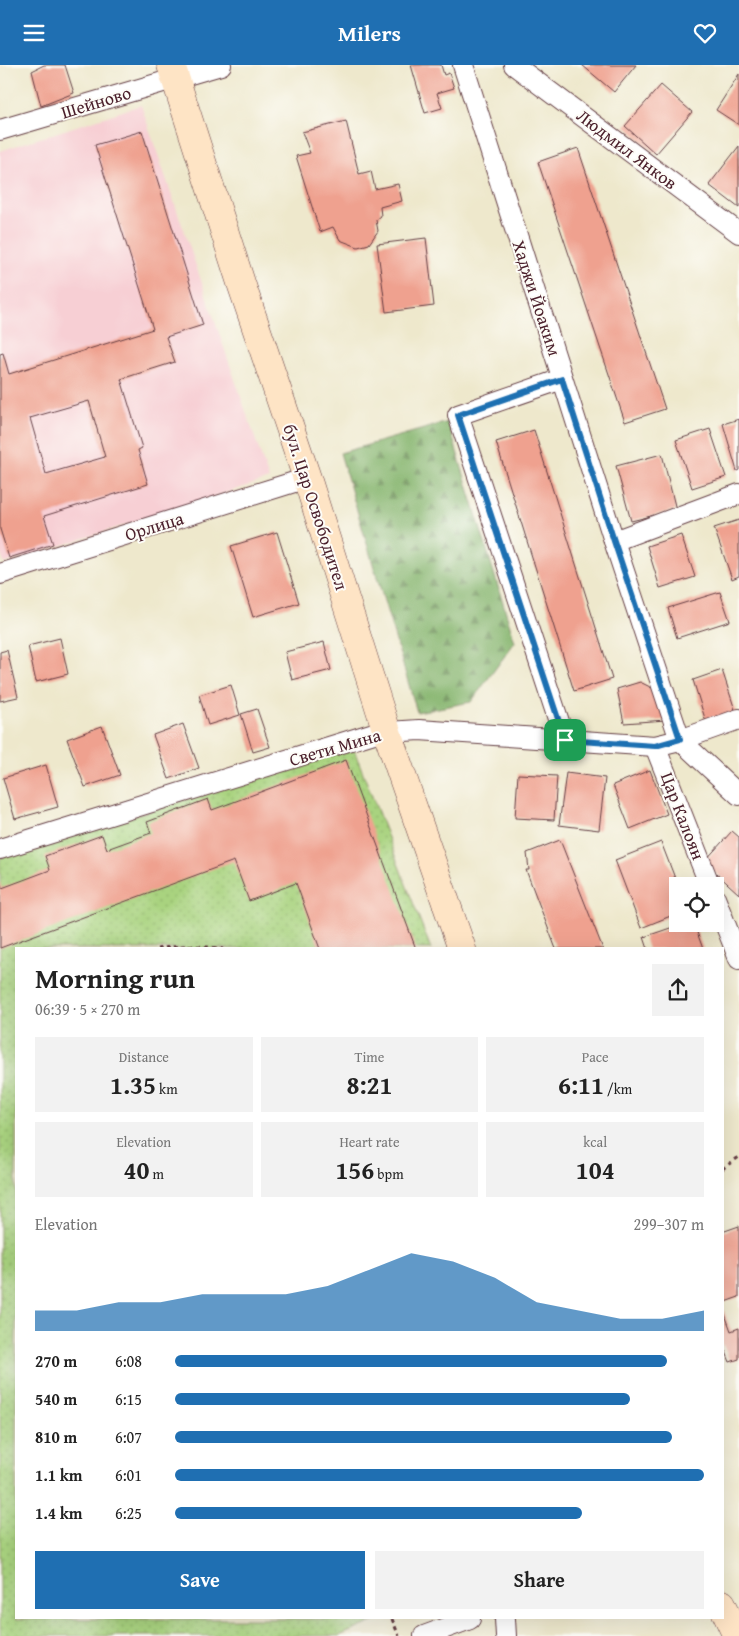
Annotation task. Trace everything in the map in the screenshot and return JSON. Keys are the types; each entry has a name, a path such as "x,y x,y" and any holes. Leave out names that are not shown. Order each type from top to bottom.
{"main road":[{"name":"бул. Цар Освободител","path":"173,72 242,286 307,477 381,732 461,947"},
{"path":"724,1608 737,1636"}],"street":[{"name":"Шейново","path":"0,130 173,72 221,65"},
{"name":"Хаджи Йоаким","path":"463,65 614,541 680,739 739,795"},
{"name":"Людмил Янков","path":"514,65 739,233"},
{"path":"562,379 458,415 565,740"},
{"name":"Орлица","path":"0,574 307,477"},
{"path":"614,541 739,494"},
{"name":"Свети Мина","path":"0,849 381,732 420,730 655,746 739,719"},
{"name":"Цар Калоян","path":"655,746 706,877"},
{"path":"724,921 739,959"},
{"path":"424,1636 470,1619"},
{"path":"505,1619 506,1636"}],"path":[{"path":"170,947 200,945 211,947"},
{"path":"724,1168 739,1157"},
{"path":"392,1619 398,1636"}],"shaded area":[{"path":"141,105 269,479 4,564 0,549 0,151"}],"green space":[{"path":"448,422 515,642 471,702 417,712 340,453"},
{"path":"353,747 430,947 15,947 15,1619 380,1619 339,1636 0,1636 0,858"}],"building":[{"path":"44,65 65,65 74,93 41,106 32,71"},
{"path":"411,65 441,65 444,75 449,73 454,88 437,93 442,108 425,113"},
{"path":"582,65 636,65 614,92"},
{"path":"739,74 739,125 716,110"},
{"path":"661,85 692,112 656,154 625,126"},
{"path":"346,121 359,174 371,171 375,189 398,184 402,201 380,207 381,216 376,220 378,231 369,244 358,247 340,240 333,227 320,232 296,156 310,153 302,132"},
{"path":"142,131 203,325 166,337 175,362 121,379 142,448 138,450 148,484 44,516 53,544 9,558 0,529 0,354 3,353 9,374 153,329 95,145","holes":["89,401 105,457 46,474 30,418"]},
{"path":"739,146 739,208 709,185"},
{"path":"578,148 665,409 625,422 538,162"},
{"path":"426,238 434,306 386,312 377,244"},
{"path":"739,419 739,470 737,471 723,424"},
{"path":"710,429 726,477 692,488 676,440"},
{"path":"534,430 612,679 574,691 496,442"},
{"path":"662,454 676,510 631,521 616,466"},
{"path":"739,520 739,576 732,579 714,528"},
{"path":"277,532 299,603 253,617 231,546"},
{"path":"681,535 695,577 660,588 647,546"},
{"path":"720,592 730,621 677,638 668,608"},
{"path":"60,638 68,674 36,682 28,646"},
{"path":"324,642 331,670 292,680 285,652"},
{"path":"7,650 18,697 0,701 0,652"},
{"path":"722,670 737,716 707,725 693,680"},
{"path":"640,682 660,692 666,720 624,723 617,689"},
{"path":"231,685 240,715 208,725 199,695"},
{"path":"257,709 270,747 253,752 241,714"},
{"path":"183,724 199,768 169,779 153,735"},
{"path":"102,726 120,775 85,787 67,739"},
{"path":"346,760 415,947 319,947 296,883 249,901 234,861 0,948 0,882 2,888 50,870 45,856 102,835 107,849 151,833 147,822 208,799 212,810"},
{"path":"46,765 58,807 15,819 3,778"},
{"path":"650,770 667,814 630,829 613,785"},
{"path":"566,773 605,778 599,830 559,825"},
{"path":"518,774 557,776 554,820 515,818"},
{"path":"732,831 739,837 739,894 724,880 724,877 720,877 704,862"},
{"path":"560,840 602,947 555,947 526,870 529,870 527,853"},
{"path":"661,842 675,877 669,877 669,917 641,928 615,860"},
{"path":"669,928 669,932 697,932 702,947 647,947 644,937"},
{"path":"739,1226 739,1297 724,1302 724,1231"},
{"path":"724,1312 731,1331 739,1328 739,1359 730,1362 724,1347"}],"route":[{"path":"562,379 680,739 655,746 565,740 458,415 562,379"}]}
